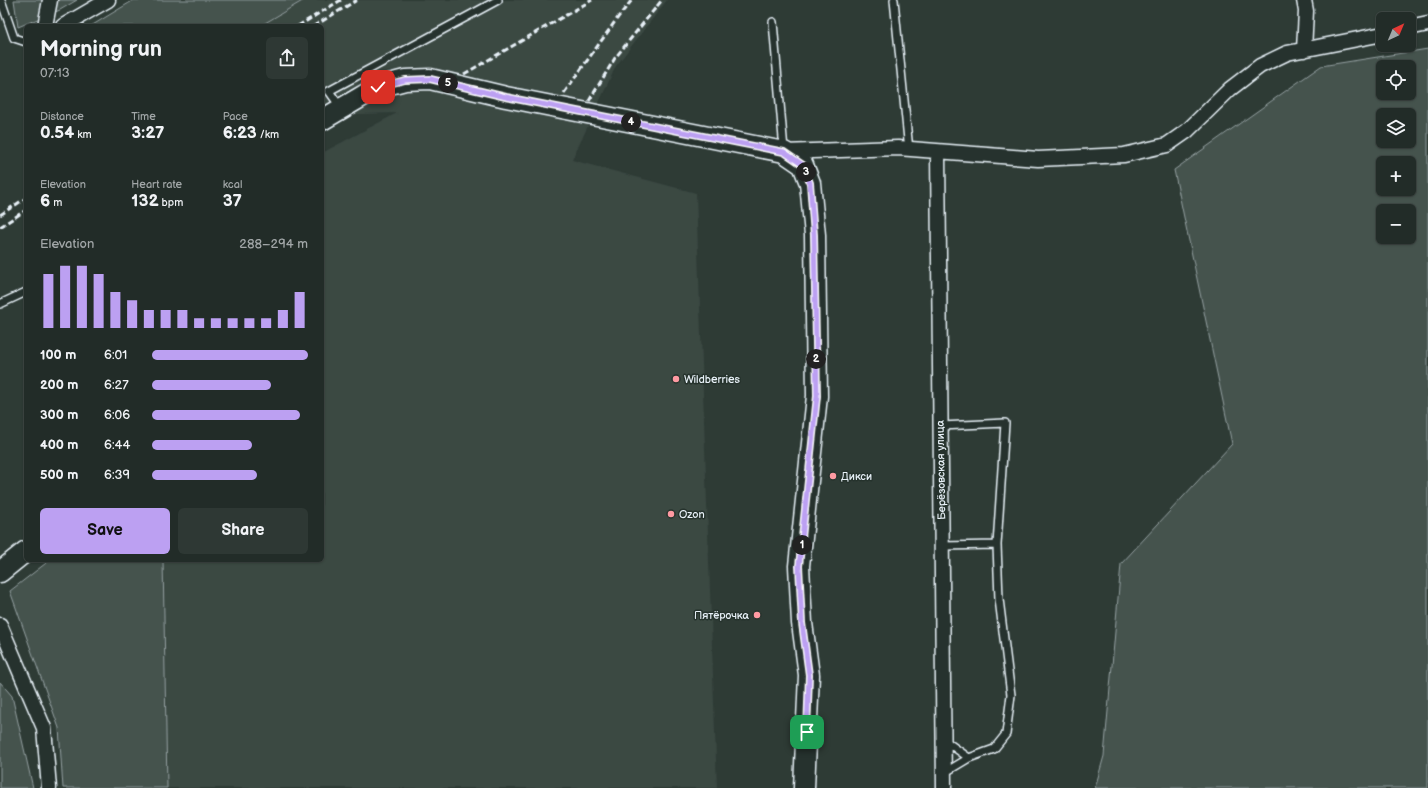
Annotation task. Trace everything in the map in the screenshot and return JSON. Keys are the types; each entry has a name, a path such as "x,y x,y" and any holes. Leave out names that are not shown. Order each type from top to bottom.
{"street":[{"path":"45,24 50,0"},
{"path":"66,24 108,0"},
{"path":"1304,0 1306,11 1304,50"},
{"path":"1416,27 1428,24"},
{"path":"324,119 378,87 405,80 430,79 506,97 784,152 909,150 1038,159 1124,155 1167,145 1187,131 1230,89 1260,66 1287,53 1376,35"},
{"path":"784,152 803,165 810,183 814,235 817,396 799,566 802,623 809,675 804,788"},
{"name":"Берёзовская улица","path":"938,152 944,788"},
{"path":"0,572 24,553"},
{"path":"0,624 44,728 49,788"}],"lane":[{"path":"1,0 14,38 24,41"},
{"path":"341,108 329,91 498,0"},
{"path":"894,0 909,150"},
{"path":"773,22 784,152"},
{"path":"0,304 24,293"},
{"path":"941,426 1005,423 997,545 998,600 1011,695 1006,734 994,749 969,758 944,773"},
{"path":"942,546 997,545"},
{"path":"944,740 969,758"}],"shaded area":[{"path":"14,0 77,0 60,10 18,27"},
{"path":"134,0 304,0 263,24 94,24"},
{"path":"304,0 667,0 616,66 572,160 696,193 717,788 167,788 163,562 324,562 324,152 397,113 324,115 324,24 263,24"},
{"path":"1428,49 1428,788 1095,788 1104,756 1121,564 1232,444 1174,170 1321,66"},
{"path":"47,562 163,562 167,788 63,788 59,728 10,591"},
{"path":"0,682 12,696 33,788 0,788"}],"railway":[{"path":"301,24 341,0"},
{"path":"317,24 357,0"},
{"path":"464,74 592,0"},
{"path":"564,93 632,0"},
{"path":"589,101 615,58 662,0"},
{"path":"0,215 24,199"},
{"path":"0,227 24,211"}],"place":[{"name":"Wildberries","path":"676,379"},
{"name":"Дикси","path":"833,476"},
{"name":"Ozon","path":"671,514"},
{"name":"Пятёрочка","path":"757,615"}],"route":[{"path":"378,87 405,80 430,79 506,97 784,152 803,165 810,183 814,235 817,396 799,566 802,623 809,675 807,732"}]}
